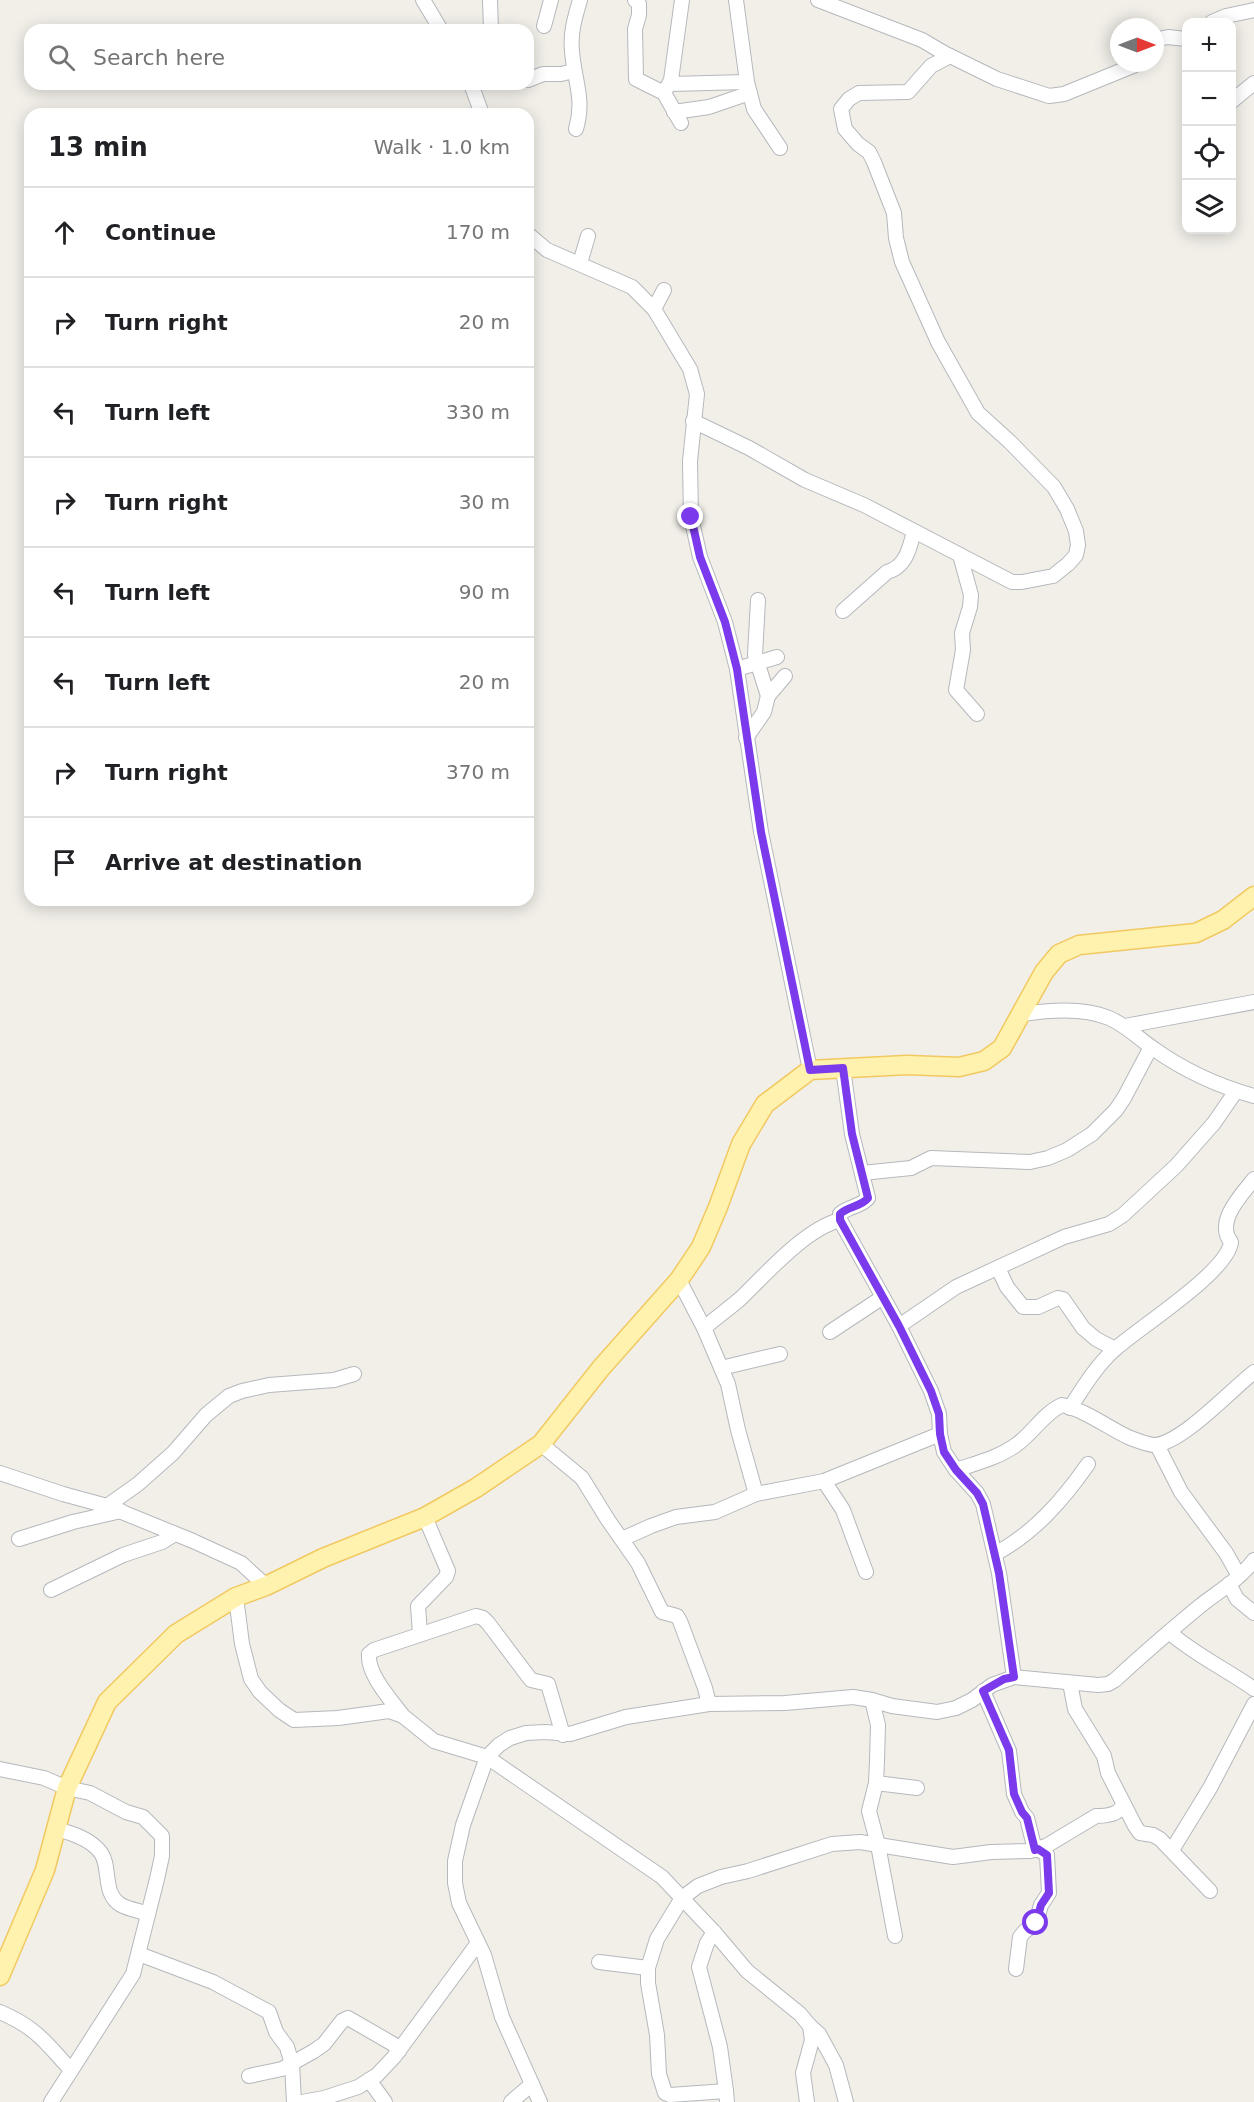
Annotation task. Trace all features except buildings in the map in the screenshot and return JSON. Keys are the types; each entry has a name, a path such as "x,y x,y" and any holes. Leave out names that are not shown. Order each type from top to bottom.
{"main road":[{"path":"0,1976 45,1870 67,1788 107,1702 176,1634 236,1597 266,1586 323,1558 425,1517 476,1488 541,1443 601,1368 679,1280 701,1247 741,1144 765,1104 810,1070 907,1065 958,1067 984,1061 1002,1048 1023,1014 1044,972 1059,954 1079,945 1196,933 1223,921 1254,896"}],"street":[{"path":"423,0 437,24"},
{"path":"489,0 491,24"},
{"path":"544,26 551,0"},
{"path":"576,129 581,105 574,71 571,35 580,0"},
{"path":"635,0 639,4 639,15 634,29 636,79 667,88 748,88"},
{"path":"682,0 667,88 677,117 709,107 748,88"},
{"path":"736,0 748,88 754,109 780,148"},
{"path":"818,0 922,40 997,79 1049,96 1057,96 1117,72"},
{"path":"1221,18 1254,10"},
{"path":"1164,38 1182,39"},
{"path":"693,421 749,448 805,480 864,505 1012,582 1053,576 1076,555 1078,545 1076,531 1067,508 1054,487 978,413 938,342 902,262 896,238 894,213 874,162 869,152 858,144 845,129 841,109 849,99 859,93 908,92 931,66 950,56"},
{"path":"534,78 543,74 574,71"},
{"path":"1236,98 1254,83"},
{"path":"476,90 480,108"},
{"path":"580,263 588,236"},
{"path":"534,238 548,249 632,287 654,309 690,369 697,394 690,461 691,517 700,557 725,622 737,669 761,832 810,1070"},
{"path":"654,309 664,290"},
{"path":"843,611 887,572 896,570 902,564 914,532"},
{"path":"960,555 971,595 962,633 963,650 956,690 977,714"},
{"path":"758,600 755,655 768,696"},
{"path":"737,669 777,657"},
{"path":"746,738 764,712 768,696 785,676"},
{"path":"1125,1026 1254,1002"},
{"path":"1023,1014 1049,1010 1084,1012 1108,1017 1125,1026 1152,1047 1194,1074 1254,1096"},
{"path":"862,1173 911,1168 931,1158 1030,1162 1067,1150 1092,1134 1116,1110 1152,1047"},
{"path":"843,1068 852,1134 868,1198 864,1203 843,1210 840,1220 899,1326 939,1414 944,1452 956,1470 977,1493 983,1504 994,1554 1014,1677"},
{"path":"899,1326 956,1287 1064,1237 1109,1224 1123,1215 1188,1154 1214,1123 1236,1091"},
{"path":"1070,1408 1090,1377 1115,1349 1199,1284 1226,1254 1231,1242 1226,1236 1226,1220 1254,1179"},
{"path":"704,1328 737,1301 789,1252 828,1223 840,1220"},
{"path":"998,1268 1007,1287 1023,1307 1038,1307 1058,1298 1063,1299 1083,1328 1096,1339 1115,1349"},
{"path":"679,1280 704,1328 728,1384 756,1494"},
{"path":"830,1332 883,1297"},
{"path":"721,1368 780,1354"},
{"path":"956,1470 1003,1453 1030,1434 1058,1407 1065,1406 1130,1438 1151,1445 1167,1442 1188,1429 1254,1372"},
{"path":"107,1506 138,1484 173,1453 206,1415 229,1396 269,1385 334,1380 354,1374"},
{"path":"622,1539 676,1518 715,1512 756,1494 824,1481 940,1434"},
{"path":"541,1443 582,1478 638,1563 662,1612 677,1616 709,1704"},
{"path":"1157,1445 1181,1492 1226,1553 1237,1599 1254,1613"},
{"path":"994,1554 1009,1546 1048,1514 1070,1491 1088,1464"},
{"path":"0,1473 121,1511 241,1563 266,1586"},
{"path":"824,1481 843,1510 866,1572"},
{"path":"19,1539 73,1522 121,1511"},
{"path":"420,1634 418,1610 420,1602 446,1577 448,1570 425,1517"},
{"path":"51,1590 123,1555 162,1542 175,1534"},
{"path":"540,2102 502,2017 484,1955 459,1902 455,1883 455,1861 463,1825 487,1757 499,1745 510,1738 526,1733 570,1734 626,1718 709,1704 785,1703 853,1697 892,1706 937,1712 956,1708 1004,1679 1014,1677 1098,1685 1112,1683 1169,1632 1234,1580 1254,1560"},
{"path":"236,1597 242,1644 251,1679 260,1692 279,1710 294,1720 338,1718 388,1711 403,1716"},
{"path":"563,1734 548,1684 531,1680 483,1618 476,1616 374,1650 369,1654 368,1660 380,1685 403,1716 434,1741 487,1757 662,1876 747,1971 800,2014 819,2034 837,2065 846,2102"},
{"path":"1169,1632 1254,1689"},
{"path":"1070,1683 1075,1709 1104,1756 1108,1773 1120,1795 1122,1804 1140,1833 1156,1836 1210,1891"},
{"path":"983,1691 1009,1750 1014,1794 1027,1818 1036,1850"},
{"path":"873,1700 878,1725 876,1783 869,1811 878,1845 895,1936"},
{"path":"1172,1850 1210,1788 1254,1704"},
{"path":"0,1769 44,1778 67,1788 90,1793 126,1812 143,1816 162,1836 162,1856 133,1974 51,2102"},
{"path":"876,1783 916,1788"},
{"path":"1036,1850 1096,1816 1117,1812 1122,1808 1122,1804"},
{"path":"56,1829 79,1835 101,1852 105,1861 108,1884 114,1898 120,1905 148,1914"},
{"path":"714,1932 702,1955 699,1971 716,2031 726,2096 670,2095 665,2098 659,2074 657,2035 648,1983 648,1968 657,1939 682,1898 721,1876 748,1871 832,1844 860,1842 952,1857 1036,1850 1047,1855 1049,1893 1041,1905 1036,1923 1020,1937 1016,1969"},
{"path":"302,2102 324,2098 358,2087 377,2074 399,2051 478,1943"},
{"path":"139,1954 213,1982 269,2012 272,2016 272,2023 287,2047 292,2064 294,2102"},
{"path":"599,1962 648,1968"},
{"path":"0,2012 38,2033 71,2070"},
{"path":"249,2076 282,2069 292,2064 324,2044 342,2021 348,2018 393,2044 399,2051"},
{"path":"807,2102 803,2073 812,2040 810,2026"},
{"path":"369,2080 385,2102"},
{"path":"511,2102 532,2084"}],"route":[{"path":"691,517 700,557 725,622 737,669 761,832 810,1070 843,1068 852,1134 868,1198 864,1203 843,1210 840,1220 899,1326 931,1391 939,1414 944,1452 956,1470 977,1493 986,1513 999,1573 1014,1677 1004,1679 983,1691 1009,1750 1014,1794 1027,1818 1035,1850 1038,1849 1047,1855 1049,1893 1041,1905 1036,1923"}]}
